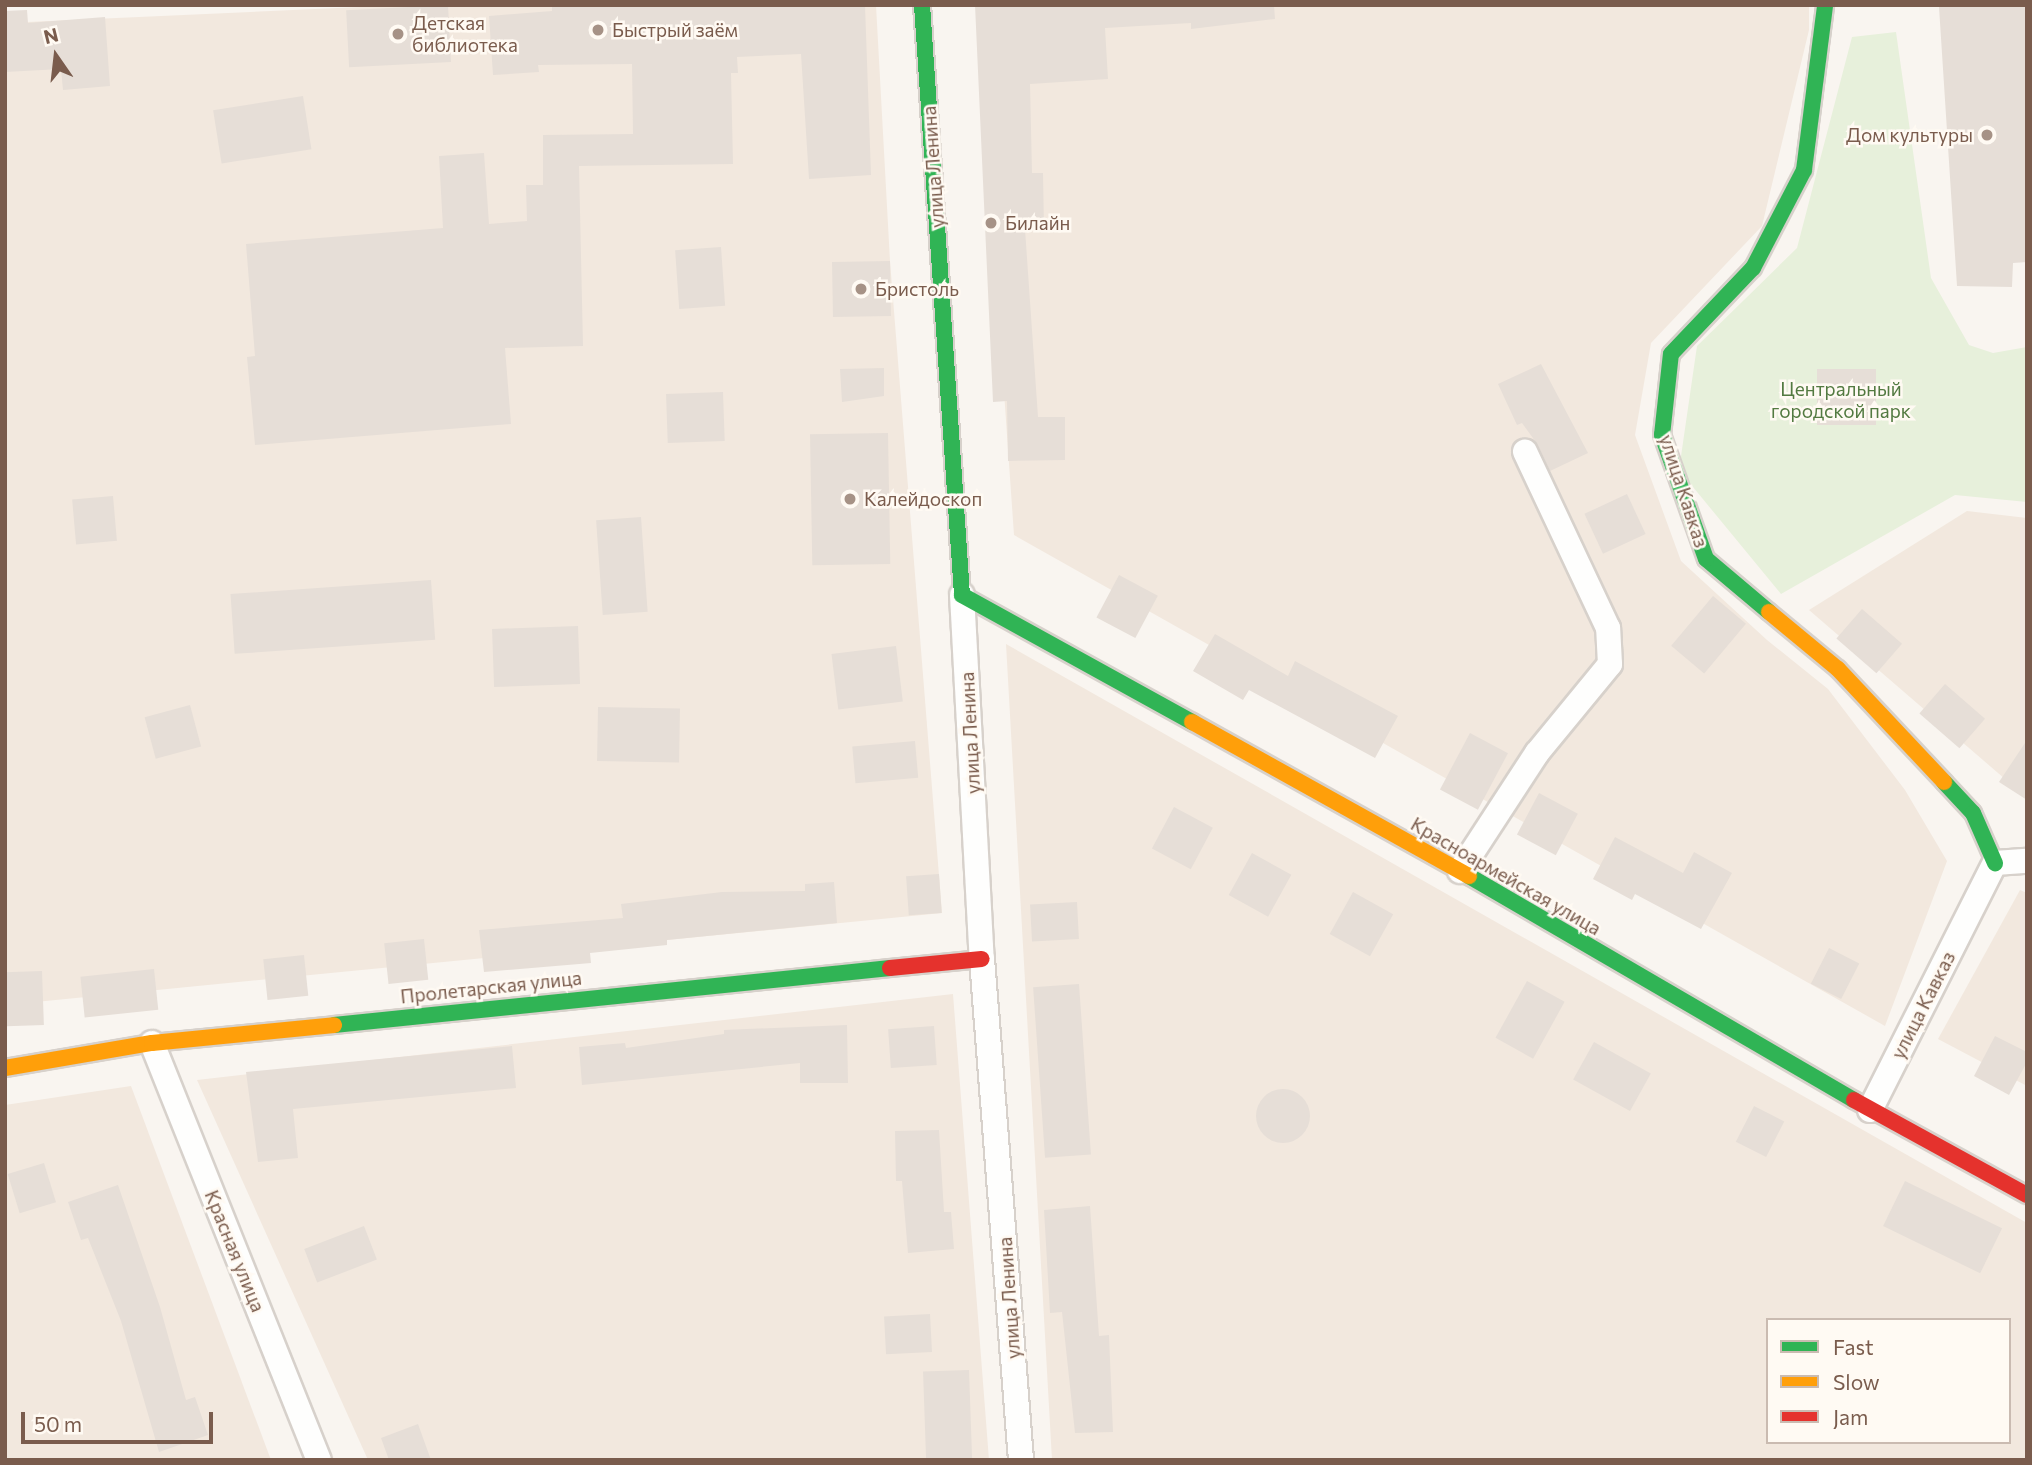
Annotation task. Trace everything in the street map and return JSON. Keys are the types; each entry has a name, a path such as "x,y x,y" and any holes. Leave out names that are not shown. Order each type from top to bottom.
{"street":[{"name":"улица Ленина","path":"922,5 962,595 982,959 1021,1460"},
{"name":"улица Кавказ","path":"1825,5 1804,170 1753,268 1671,354 1662,435 1706,559 1838,669 1973,813 1995,863 1870,1110"},
{"path":"1460,871 1537,753 1610,664 1608,628 1525,452"},
{"name":"Красноармейская улица","path":"962,595 1460,871 1870,1110 2027,1195"},
{"path":"1995,863 2027,861"},
{"name":"Пролетарская улица","path":"5,1068 152,1043 982,959"},
{"name":"Красная улица","path":"152,1043 319,1460"}],"shaded area":[{"path":"404,5 876,5 890,261 942,913 5,1005 5,23"},
{"path":"977,5 1809,5 1809,30 1762,226 1651,343 1635,435 1681,561 1767,640 1828,689 1905,790 1947,861 1885,1026 1014,535"},
{"path":"1967,511 2027,518 2027,798 1809,610"},
{"path":"1006,644 2027,1223 2027,1460 1052,1460"},
{"path":"2020,890 2027,893 2027,1086 1938,1039"},
{"path":"953,994 989,1460 368,1460 197,1080"},
{"path":"131,1086 271,1460 5,1460 5,1105"}],"green space":[{"name":"Центральный городской парк","path":"1896,32 1931,278 1969,345 1993,353 2027,347 2027,502 1955,495 1781,594 1679,470 1697,346 1797,248 1852,37"}],"building":[{"name":"Детская библиотека","path":"448,5 451,62 349,67 346,10"},
{"path":"552,5 865,5 871,175 809,179 801,54 737,57 738,73 731,73 733,164 579,166 583,346 505,348 511,424 255,445 247,357 255,356 246,244 443,228 439,156 484,153 489,224 527,221 526,185 543,185 543,135 633,134 632,64 538,65 539,72 493,75 489,16 552,11"},
{"path":"975,5 1274,5 1275,19 1191,29 1191,23 1105,28 1108,79 1030,84 1032,173 1043,173 1044,229 1025,229 1038,417 1065,417 1065,460 1008,461 1007,401 993,402"},
{"name":"Дом культуры","path":"2027,5 2027,262 2013,263 2012,287 1957,286 1939,7"},
{"path":"27,10 28,23 105,17 110,86 63,90 61,69 5,72 5,11"},
{"path":"303,96 311,149 222,164 213,110"},
{"path":"721,247 725,306 679,309 675,250"},
{"name":"Бристоль","path":"890,261 891,316 833,317 832,262"},
{"path":"1541,364 1588,453 1550,471 1538,445 1522,423 1517,425 1498,384"},
{"path":"884,368 884,396 842,402 840,369"},
{"path":"1817,369 1876,369 1876,425 1817,425"},
{"path":"723,392 725,441 668,443 666,394"},
{"name":"Калейдоскоп","path":"888,433 890,564 812,565 810,434"},
{"path":"1627,494 1646,534 1603,554 1584,514"},
{"path":"113,496 117,541 76,544 72,500"},
{"path":"641,517 648,612 603,615 596,520"},
{"path":"1119,575 1158,596 1135,638 1096,617"},
{"path":"431,580 435,640 235,654 230,594"},
{"path":"1713,596 1746,624 1704,673 1671,646"},
{"path":"1862,609 1902,644 1876,673 1836,638"},
{"path":"578,626 580,684 494,687 492,629"},
{"path":"1215,634 1288,676 1295,661 1398,716 1375,758 1249,690 1243,700 1193,671"},
{"path":"896,646 903,702 838,710 831,654"},
{"path":"1945,684 1985,719 1959,748 1919,713"},
{"path":"190,705 201,747 156,759 145,717"},
{"path":"598,707 680,708 679,762 597,761"},
{"path":"1470,733 1508,753 1478,810 1440,790"},
{"path":"2027,740 2027,800 1999,782"},
{"path":"915,741 918,778 855,783 852,746"},
{"path":"1539,793 1578,814 1556,855 1517,834"},
{"path":"1174,807 1213,828 1191,869 1152,848"},
{"path":"1615,837 1683,873 1694,852 1732,873 1701,929 1635,894 1632,900 1593,879"},
{"path":"1252,853 1291,875 1268,917 1229,895"},
{"path":"939,874 942,913 909,915 906,876"},
{"path":"834,882 837,923 667,940 667,945 590,953 591,963 484,972 479,930 623,918 621,904 722,892 805,891 805,884"},
{"path":"1353,892 1393,914 1370,956 1330,934"},
{"path":"1077,902 1079,939 1032,941 1030,904"},
{"path":"424,939 428,980 389,984 384,943"},
{"path":"1829,948 1859,963 1841,999 1811,984"},
{"path":"304,955 308,996 268,1000 263,959"},
{"path":"154,969 158,1010 85,1018 80,977"},
{"path":"42,971 44,1025 7,1026 5,972"},
{"path":"1527,981 1565,1002 1533,1059 1495,1038"},
{"path":"1079,984 1091,1155 1045,1158 1033,987"},
{"path":"847,1025 848,1083 800,1083 800,1063 582,1085 579,1047 625,1043 626,1048 724,1034 724,1030"},
{"path":"934,1026 937,1065 891,1068 888,1029"},
{"path":"1995,1036 2027,1052 2027,1062 2009,1095 1974,1076"},
{"path":"1594,1042 1651,1074 1630,1111 1573,1080"},
{"path":"512,1046 516,1088 293,1109 298,1158 258,1162 246,1072"},
{"path":"1283,1089 1302,1097 1310,1116 1302,1135 1283,1143 1264,1135 1256,1116 1264,1097"},
{"path":"1754,1106 1784,1121 1766,1157 1736,1142"},
{"path":"939,1130 944,1212 951,1212 954,1249 908,1253 902,1181 896,1181 895,1131"},
{"path":"44,1163 56,1202 20,1213 8,1174"},
{"path":"1905,1181 2002,1228 1980,1273 1883,1226"},
{"path":"118,1185 160,1307 186,1400 195,1397 208,1435 159,1452 121,1321 88,1238 81,1240 68,1202"},
{"path":"1090,1206 1099,1336 1109,1335 1113,1432 1075,1433 1062,1312 1050,1313 1044,1210"},
{"path":"364,1226 377,1260 317,1283 304,1249"},
{"path":"930,1314 932,1352 886,1354 884,1316"},
{"path":"969,1370 972,1460 926,1460 923,1372"},
{"path":"418,1424 431,1460 389,1460 381,1438"}],"traffic: fast":[{"path":"922,5 962,595 1192,722"},
{"path":"1769,612 1706,559 1662,435 1671,354 1753,268 1804,170 1825,5"},
{"path":"1944,782 1973,813 1995,863"},
{"path":"1469,876 1854,1100"},
{"path":"334,1025 890,968"}],"traffic: slow":[{"path":"1769,612 1838,669 1944,782"},
{"path":"1192,722 1469,876"},
{"path":"5,1068 152,1043 334,1025"}],"traffic: jam":[{"path":"890,968 982,959"},
{"path":"1854,1100 2027,1195"}],"place":[{"name":"Быстрый заём","path":"598,30"},
{"name":"Детская библиотека","path":"398,34"},
{"name":"Дом культуры","path":"1987,135"},
{"name":"Билайн","path":"991,223"},
{"name":"Бристоль","path":"861,289"},
{"name":"Калейдоскоп","path":"850,499"}]}
